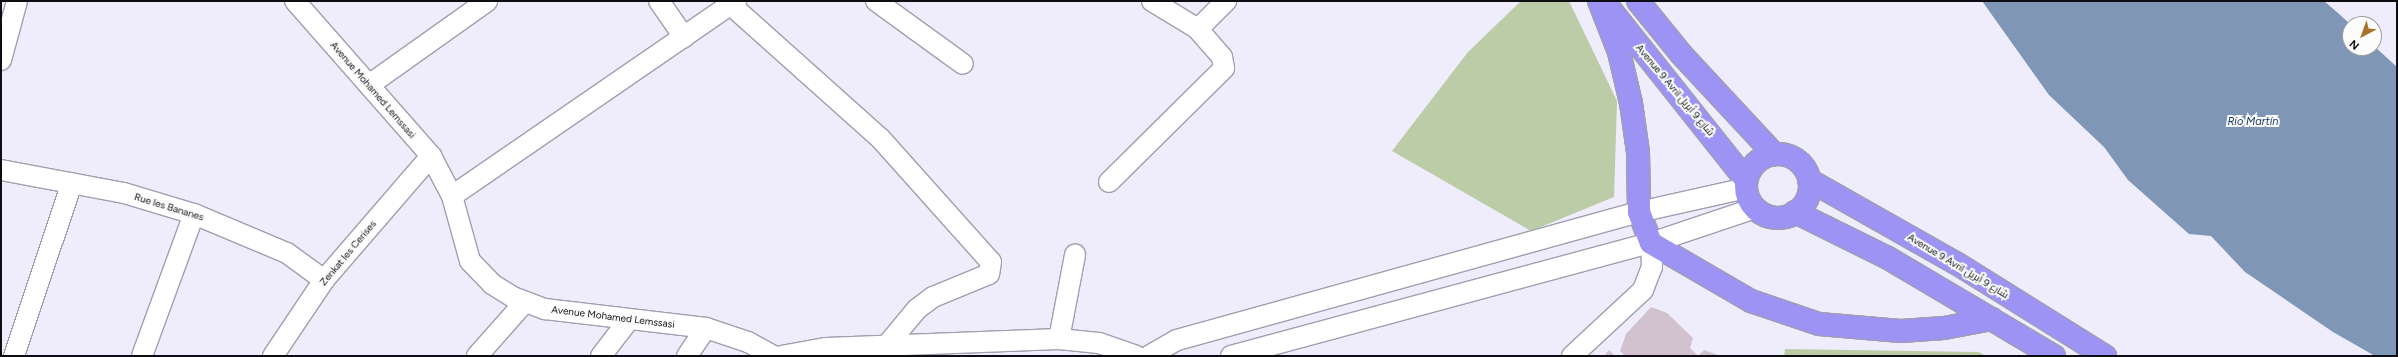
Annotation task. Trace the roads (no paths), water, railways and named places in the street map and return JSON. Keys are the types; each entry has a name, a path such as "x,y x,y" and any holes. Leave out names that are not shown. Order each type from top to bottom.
{"highway":[{"path":"1599,1 1619,52 1632,103 1638,158 1639,212 1651,243 1751,301 1819,324 1901,331 1944,328 1992,319"},
{"name":"Avenue 9 Avril شارع 9 أبريل","path":"1604,1 1746,184 1755,208"},
{"path":"1638,1 1681,54 1774,154 1753,165 1746,184"},
{"name":"Avenue 9 Avril شارع 9 أبريل","path":"1774,154 1797,160 1809,180 1956,263 2105,356"},
{"path":"1755,208 1774,218 1795,212 1808,195 1809,180"},
{"path":"1795,212 1888,258 2054,356"}],"street":[{"path":"1,60 17,1"},
{"name":"Avenue Mohamed Lemssasi","path":"295,1 431,156 452,196 470,261 492,284 525,302 565,313 628,321 706,328 742,339 773,356"},
{"path":"369,85 487,1"},
{"path":"659,1 684,37"},
{"path":"876,1 963,64"},
{"path":"1110,182 1221,74 1225,62 1198,29 1152,1"},
{"path":"1198,29 1226,1"},
{"path":"452,196 733,3 880,138 991,262 989,274 933,297 917,309 887,345"},
{"name":"Zenkat les Cerises","path":"273,356 324,280 431,156"},
{"name":"Rue les Bananes","path":"1,170 72,183 194,214 280,249 324,280"},
{"path":"14,356 72,183"},
{"path":"1149,356 1177,340 1639,212 1746,184"},
{"path":"1231,356 1651,243 1755,208"},
{"path":"142,356 194,214"},
{"path":"1572,356 1643,290 1652,267 1651,243"},
{"path":"1059,339 1075,255"},
{"path":"477,356 525,302"},
{"path":"601,356 628,321"},
{"path":"687,356 706,328"},
{"path":"781,356 803,350 887,345 1059,339 1098,343 1136,356"}],"water":[{"name":"Río Martín","path":"1982,1 2324,1 2342,17 2342,56 2382,56 2382,53 2397,67 2397,356 2375,356 2333,332 2245,272 2211,236 2189,234 2128,180 2104,147 2049,95"}]}
